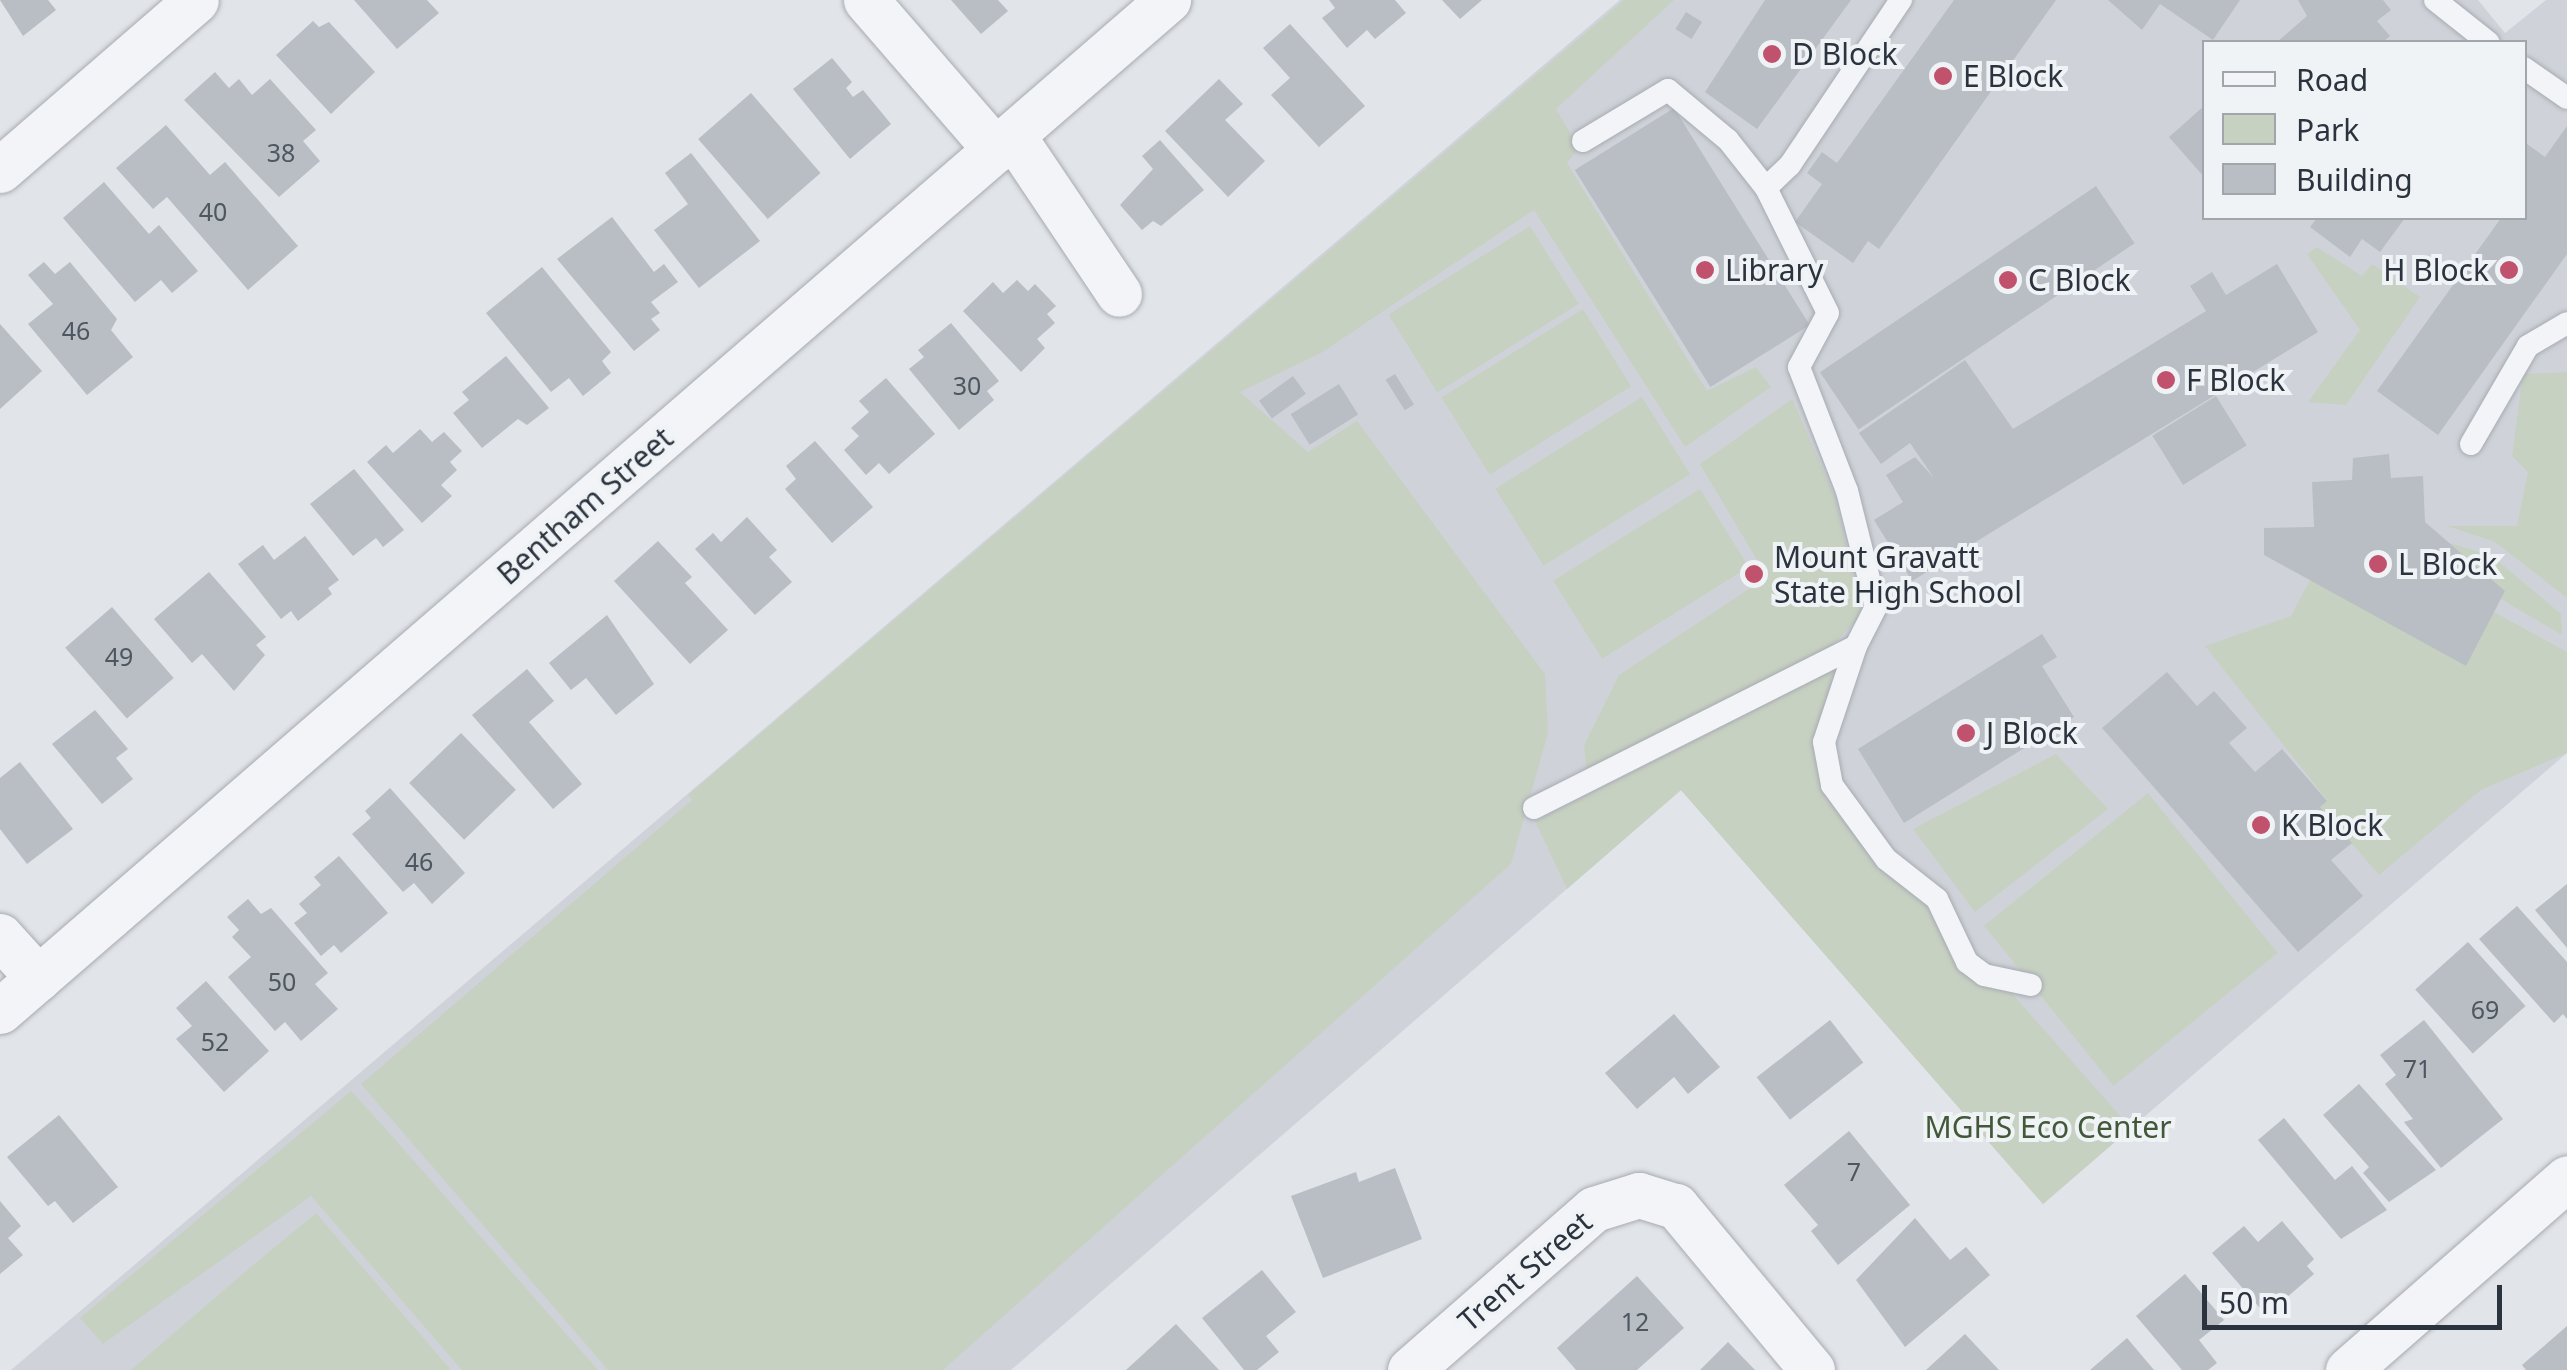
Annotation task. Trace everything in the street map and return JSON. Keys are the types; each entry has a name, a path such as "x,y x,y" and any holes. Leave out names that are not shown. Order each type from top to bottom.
{"street":[{"path":"0,170 196,0"},
{"path":"866,0 1004,143 1118,294"},
{"name":"Bentham Street","path":"0,1011 1168,0"},
{"path":"0,936 38,978"},
{"path":"2348,1370 2567,1178"},
{"name":"Trent Street","path":"1410,1370 1594,1210 1639,1195 1676,1206 1812,1370"}],"lane":[{"path":"1766,188 1790,165 1901,0"},
{"path":"2435,0 2485,40"},
{"path":"2527,70 2567,98"},
{"path":"1584,140 1668,90 1728,140 1766,188 1828,313 1825,329 1811,340 1799,367 1848,491 1876,608 1856,646 1824,742 1832,785 1886,859 1938,899 1967,962 1984,975 2031,985"},
{"path":"2471,444 2528,346 2567,323"},
{"path":"1534,808 1856,646"}],"shaded area":[{"name":"Mount Gravatt State High School","path":"1620,0 2478,0 2505,33 2546,0 2567,0 2567,753 2043,1204 1681,790 1011,1370 11,1370"}],"green space":[{"path":"1624,0 1674,0 1556,109 1579,148 1567,163 1707,391 1756,367 1771,387 1685,447 1534,210 1321,353 1240,392 1308,452 1357,421 1545,674 1548,733 1511,864 943,1370 608,1370 361,1084 692,800 688,795"},
{"path":"1530,226 1579,304 1437,393 1388,314"},
{"path":"2317,247 2362,276 2372,264 2420,297 2346,405 2308,402 2360,330 2307,254"},
{"path":"1583,309 1631,386 1490,475 1441,397"},
{"path":"2567,372 2567,598 2495,542 2447,526 2517,526 2528,472 2512,456 2523,374"},
{"path":"1642,397 1690,474 1544,566 1495,489"},
{"path":"1792,399 1835,497 1863,613 1833,645 1587,774 1584,745 1619,675 1767,577 1700,464"},
{"path":"1700,489 1749,567 1602,659 1553,581"},
{"path":"2450,543 2492,556 2561,614 2562,635 2501,599 2505,591"},
{"path":"2310,580 2466,665 2494,612 2567,652 2567,753 2481,790 2379,875 2320,807 2327,800 2205,646 2291,616"},
{"name":"MGHS Eco Center","path":"1841,666 1826,787 1924,892 1941,924 2009,990 2131,1128 2043,1204 1681,790 1567,889 1535,821"},
{"path":"2056,754 2108,809 1975,912 1913,829"},
{"path":"2148,793 2278,953 2114,1086 1984,926"},
{"path":"351,1091 598,1370 462,1370 311,1196 103,1344 80,1318"},
{"path":"316,1213 451,1370 131,1370 253,1265"}],"building":[{"path":"0,0 48,0 56,10 23,36"},
{"path":"354,0 427,0 439,13 397,49"},
{"path":"951,0 998,0 1008,11 981,34"},
{"path":"1329,0 1395,0 1406,13 1375,39 1367,30 1347,48 1322,18 1335,8"},
{"path":"1442,0 1482,0 1460,19"},
{"name":"D Block","path":"1765,0 1851,0 1757,129 1705,92"},
{"name":"E Block","path":"1954,0 2056,0 1879,249 1868,241 1853,263 1795,222 1822,184 1807,173 1822,152 1837,163"},
{"path":"2108,0 2240,0 2213,40 2160,4 2142,30"},
{"path":"2298,0 2383,0 2391,10 2377,21 2390,36 2385,40 2279,40 2307,16"},
{"path":"1686,12 1702,22 1692,39 1675,29"},
{"path":"313,21 319,27 329,22 375,72 331,114 276,55"},
{"path":"1290,24 1365,106 1319,147 1271,95 1290,78 1263,48"},
{"path":"832,58 852,82 846,88 853,97 863,90 891,124 850,159 793,89"},
{"path":"215,72 229,88 239,79 252,95 270,79 316,130 303,141 320,161 279,197 184,100"},
{"path":"1219,79 1243,104 1225,120 1265,161 1228,197 1165,131"},
{"path":"751,93 821,173 768,219 698,139"},
{"name":"Library","path":"1674,108 1810,325 1710,387 1575,170"},
{"path":"2202,108 2202,175 2169,137"},
{"path":"166,125 210,175 225,162 298,246 248,290 167,197 153,209 116,168"},
{"name":"H Block","path":"2567,126 2567,254 2438,435 2377,391 2500,220 2527,220 2527,144 2545,157"},
{"path":"1160,140 1204,190 1161,226 1153,221 1142,230 1120,205 1153,169 1142,156"},
{"path":"691,153 760,241 699,288 654,230 688,204 665,173"},
{"path":"104,182 149,234 159,225 198,271 172,293 161,280 135,302 63,218"},
{"name":"C Block","path":"2096,186 2135,243 1859,429 1820,372"},
{"path":"612,217 654,272 664,264 678,282 651,302 660,313 651,319 660,330 634,351 557,259"},
{"path":"2315,220 2404,220 2380,252 2362,239 2350,257 2310,227"},
{"path":"44,262 55,274 70,262 117,319 111,330 133,357 87,395 28,324 53,304 28,275"},
{"name":"F Block","path":"2277,264 2318,332 1912,581 1874,520 1903,502 1886,475 1915,457 1934,478 1910,443 1881,464 1859,433 1965,360 2013,429 2206,311 2190,286 2212,272 2226,295"},
{"path":"542,267 611,352 602,361 611,373 583,396 569,378 551,392 486,313"},
{"path":"1017,280 1028,291 1035,284 1056,306 1047,314 1055,323 1037,339 1045,348 1021,372 963,311 993,282 1003,293"},
{"path":"951,323 999,381 987,391 994,400 959,430 909,369 924,357 918,350"},
{"path":"0,324 42,371 0,409"},
{"path":"506,356 549,408 527,425 518,419 482,448 453,413 469,400 462,392"},
{"path":"1395,374 1414,405 1405,410 1386,380"},
{"path":"1293,376 1306,394 1272,418 1259,401"},
{"path":"886,378 935,434 889,474 879,463 866,475 844,450 859,436 851,428 869,412 859,401"},
{"path":"1339,384 1358,415 1310,445 1291,414"},
{"path":"2216,396 2247,445 2183,485 2152,436"},
{"path":"420,429 432,442 444,432 462,451 450,462 457,470 441,485 452,496 422,523 367,462 386,445 393,453"},
{"path":"815,441 873,507 832,543 785,489 796,479 786,466"},
{"name":"L Block","path":"2389,454 2391,478 2423,476 2425,522 2505,591 2466,666 2264,555 2264,528 2314,527 2312,482 2352,480 2353,458"},
{"path":"354,469 404,530 383,547 376,538 353,556 310,504"},
{"path":"747,517 777,550 769,557 792,582 755,615 695,549 713,533 721,542"},
{"path":"305,536 339,580 328,588 332,594 298,621 291,611 281,619 238,564 263,545 274,560"},
{"path":"658,541 692,577 685,583 728,630 690,664 614,581"},
{"path":"209,572 266,637 256,645 265,655 234,691 202,654 192,663 154,619"},
{"path":"112,607 174,678 127,719 65,648"},
{"path":"607,615 654,684 616,715 586,678 571,690 549,663"},
{"name":"J Block","path":"2042,634 2057,657 2042,666 2074,717 1904,823 1858,749"},
{"path":"527,669 554,701 529,722 582,784 553,809 472,715"},
{"name":"K Block","path":"2167,672 2197,706 2214,691 2247,728 2229,743 2255,772 2282,749 2327,801 2320,807 2352,843 2331,860 2363,896 2298,952 2102,728"},
{"path":"95,710 128,749 116,758 133,779 102,804 52,744"},
{"path":"461,733 516,790 464,840 409,783"},
{"path":"20,762 73,829 27,864 0,829 0,778"},
{"path":"390,788 465,873 432,904 414,883 403,892 352,834 371,818 365,811"},
{"path":"339,856 388,913 341,953 334,945 321,956 294,923 307,913 299,904 321,885 314,877"},
{"path":"2567,884 2567,948 2535,910"},
{"path":"248,899 261,914 271,908 328,973 315,984 338,1009 301,1041 285,1022 275,1031 228,977 251,957 232,937 239,930 227,917"},
{"path":"2517,906 2567,962 2567,1019 2563,1014 2554,1023 2479,939"},
{"path":"2468,942 2526,1006 2473,1053 2415,990"},
{"path":"206,981 269,1051 224,1092 176,1039 192,1026 176,1008"},
{"path":"1674,1014 1720,1067 1688,1094 1674,1077 1637,1109 1605,1073"},
{"path":"1830,1020 1863,1063 1790,1120 1757,1077"},
{"path":"2424,1020 2503,1119 2441,1168 2404,1122 2413,1119 2385,1084 2396,1075 2380,1055"},
{"path":"2359,1084 2436,1170 2389,1202 2363,1173 2369,1167 2323,1115"},
{"path":"59,1115 118,1187 73,1223 55,1201 48,1206 7,1157"},
{"path":"2284,1118 2335,1180 2352,1166 2387,1210 2341,1239 2258,1140"},
{"path":"1849,1131 1910,1205 1838,1265 1811,1231 1818,1225 1784,1185"},
{"path":"1395,1168 1422,1239 1323,1278 1291,1196 1356,1172 1359,1182"},
{"path":"0,1201 21,1226 8,1238 23,1255 0,1274"},
{"path":"1915,1218 1950,1260 1966,1247 1990,1275 1905,1347 1856,1280"},
{"path":"2282,1221 2314,1259 2307,1266 2314,1274 2266,1315 2212,1253 2244,1226 2258,1242"},
{"path":"1262,1270 1296,1312 1266,1336 1279,1352 1257,1370 1244,1370 1202,1318"},
{"path":"2185,1274 2224,1320 2199,1340 2217,1363 2208,1370 2182,1370 2136,1316"},
{"path":"1637,1276 1684,1328 1637,1370 1576,1370 1557,1348"},
{"path":"1176,1324 1219,1370 1126,1370"},
{"path":"2567,1326 2567,1370 2526,1370 2522,1365"},
{"path":"1965,1334 1999,1370 1926,1370"},
{"path":"2127,1338 2154,1370 2090,1370"},
{"path":"1728,1342 1755,1370 1700,1370"}],"place":[{"name":"D Block","path":"1772,54"},
{"name":"E Block","path":"1943,76"},
{"name":"Library","path":"1705,270"},
{"name":"H Block","path":"2509,270"},
{"name":"C Block","path":"2008,280"},
{"name":"F Block","path":"2166,380"},
{"name":"L Block","path":"2378,564"},
{"name":"Mount Gravatt State High School","path":"1754,574"},
{"name":"J Block","path":"1966,733"},
{"name":"K Block","path":"2261,825"}]}
